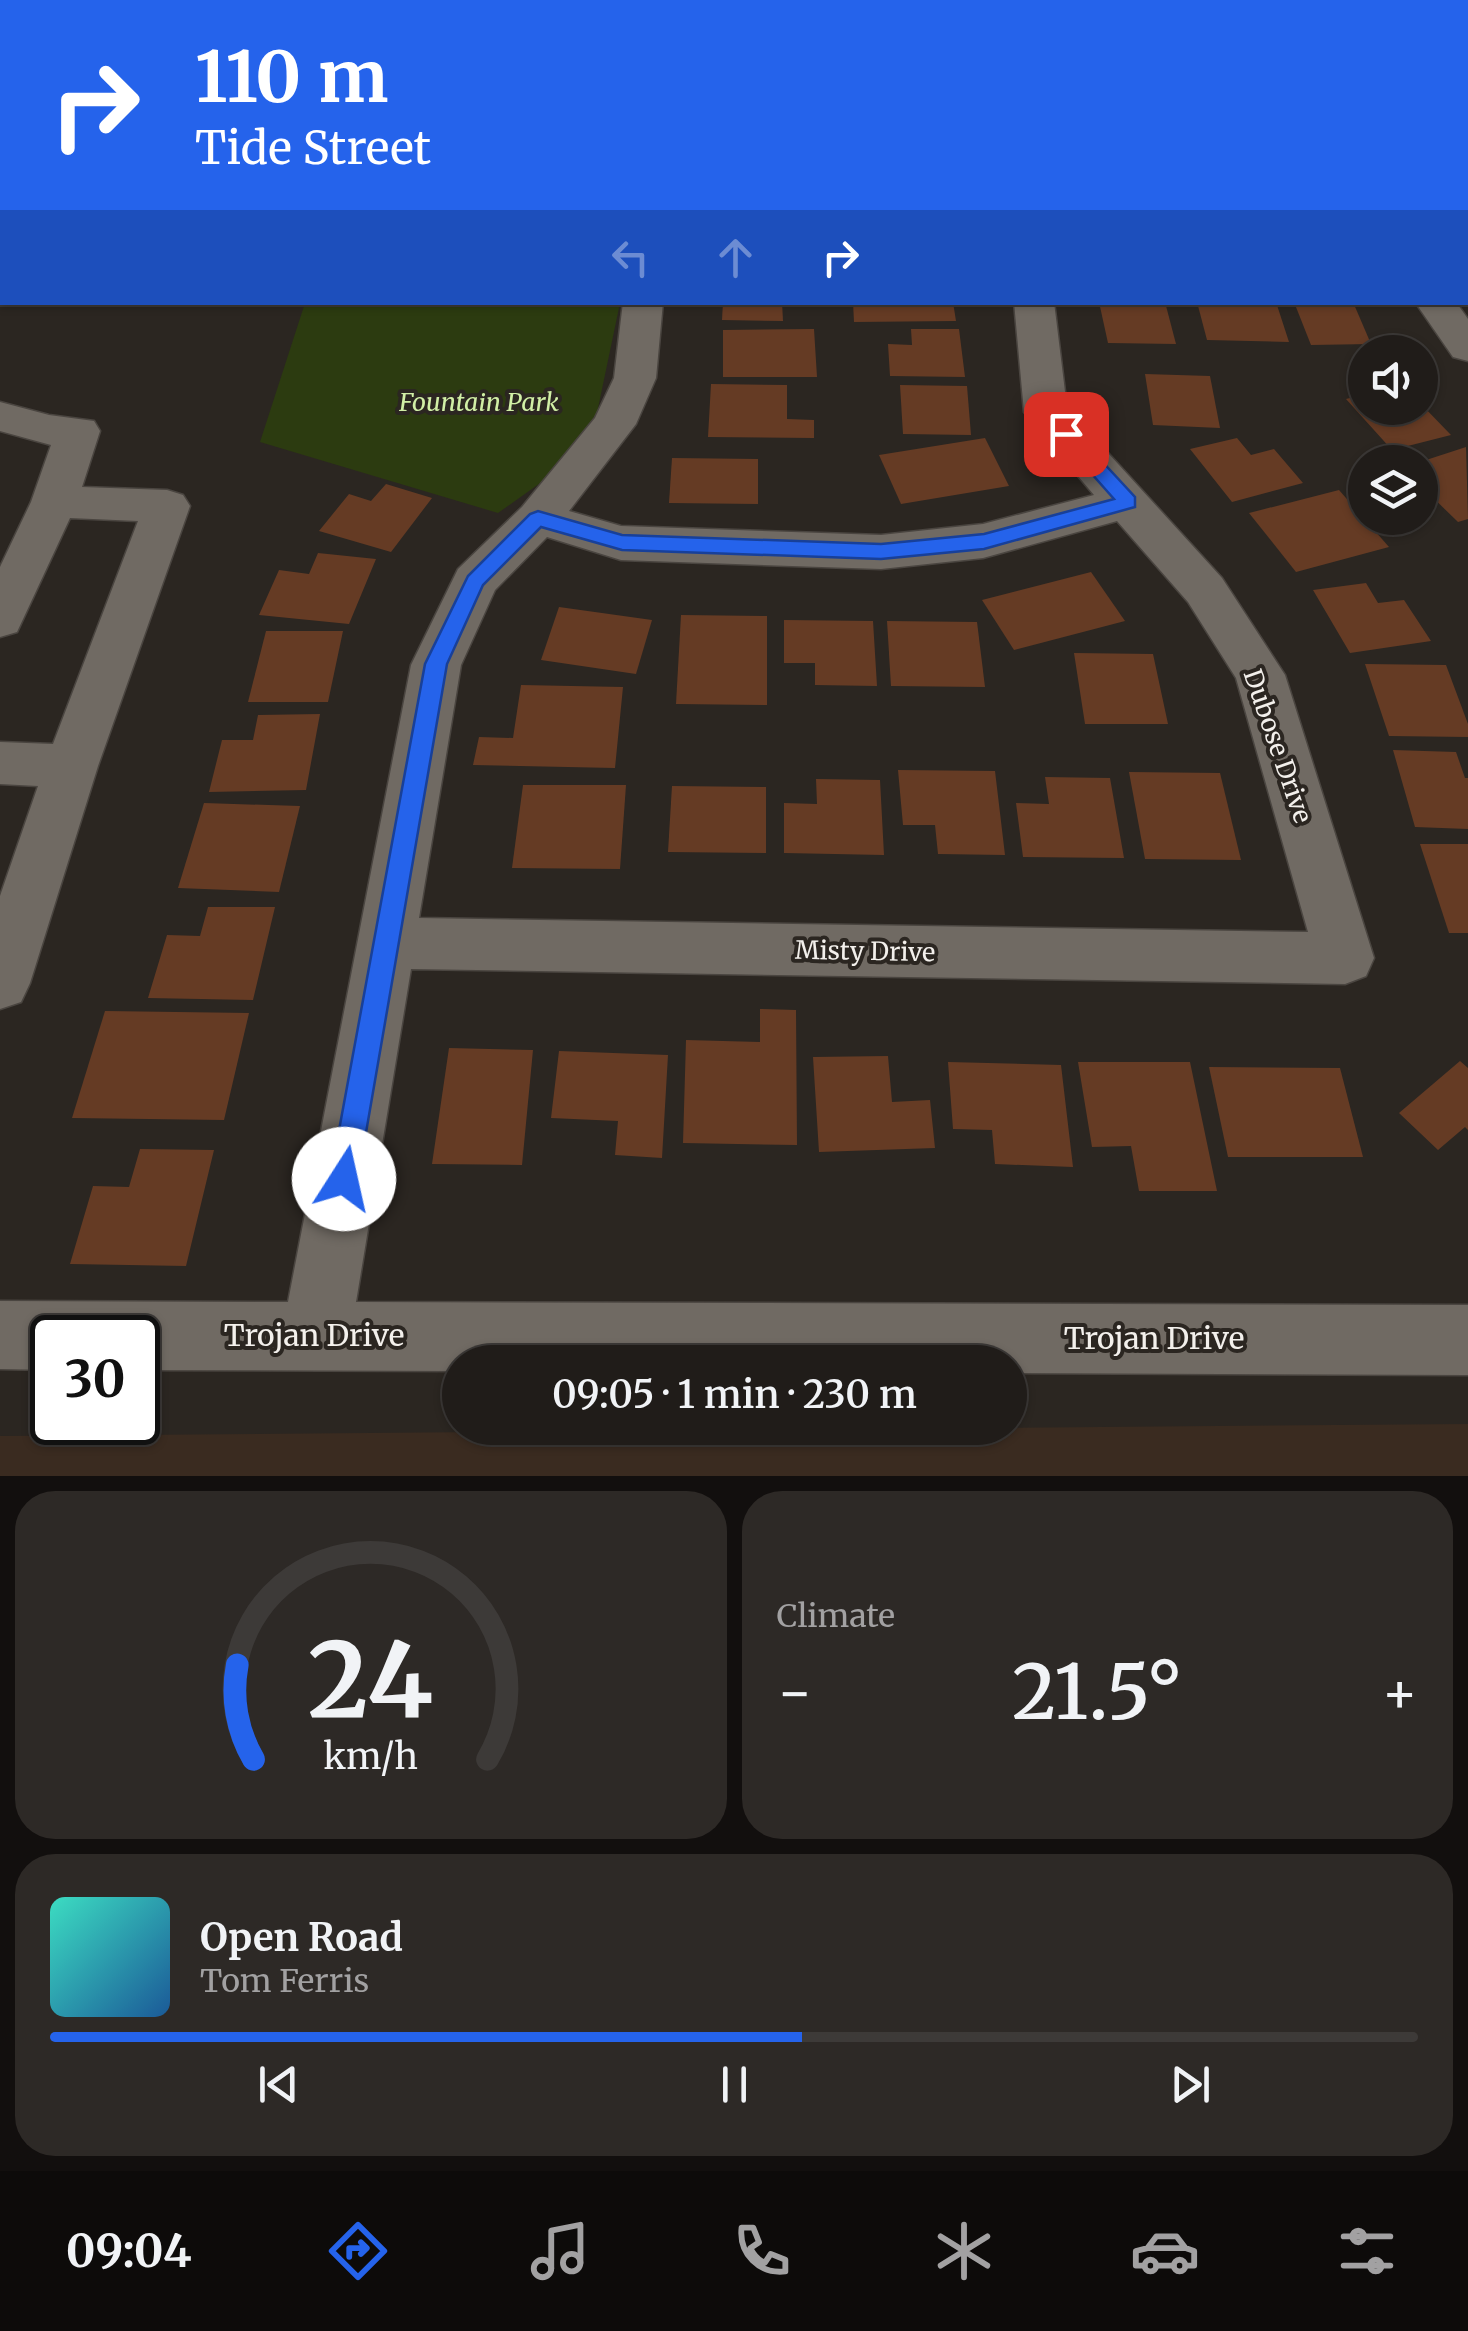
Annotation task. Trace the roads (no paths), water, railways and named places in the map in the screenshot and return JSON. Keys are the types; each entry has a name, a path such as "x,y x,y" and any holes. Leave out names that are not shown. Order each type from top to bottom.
{"street":[{"path":"316,1336 436,664 475,581 538,518 614,424 635,378 643,305"},
{"name":"Dubose Drive","path":"1034,305 1046,412 1205,590 1260,675 1346,958"},
{"path":"1437,305 1468,348"},
{"path":"0,416 49,430 78,432 54,502 0,619"},
{"path":"0,983 10,919 167,506 54,502"},
{"path":"538,518 622,542 881,552 984,542 1128,502"},
{"path":"0,763 70,766"},
{"name":"Misty Drive","path":"385,943 1346,958"},
{"name":"Trojan Drive","path":"0,1334 1468,1340"}],"park label":[{"name":"Fountain Park","path":"479,402"}]}
